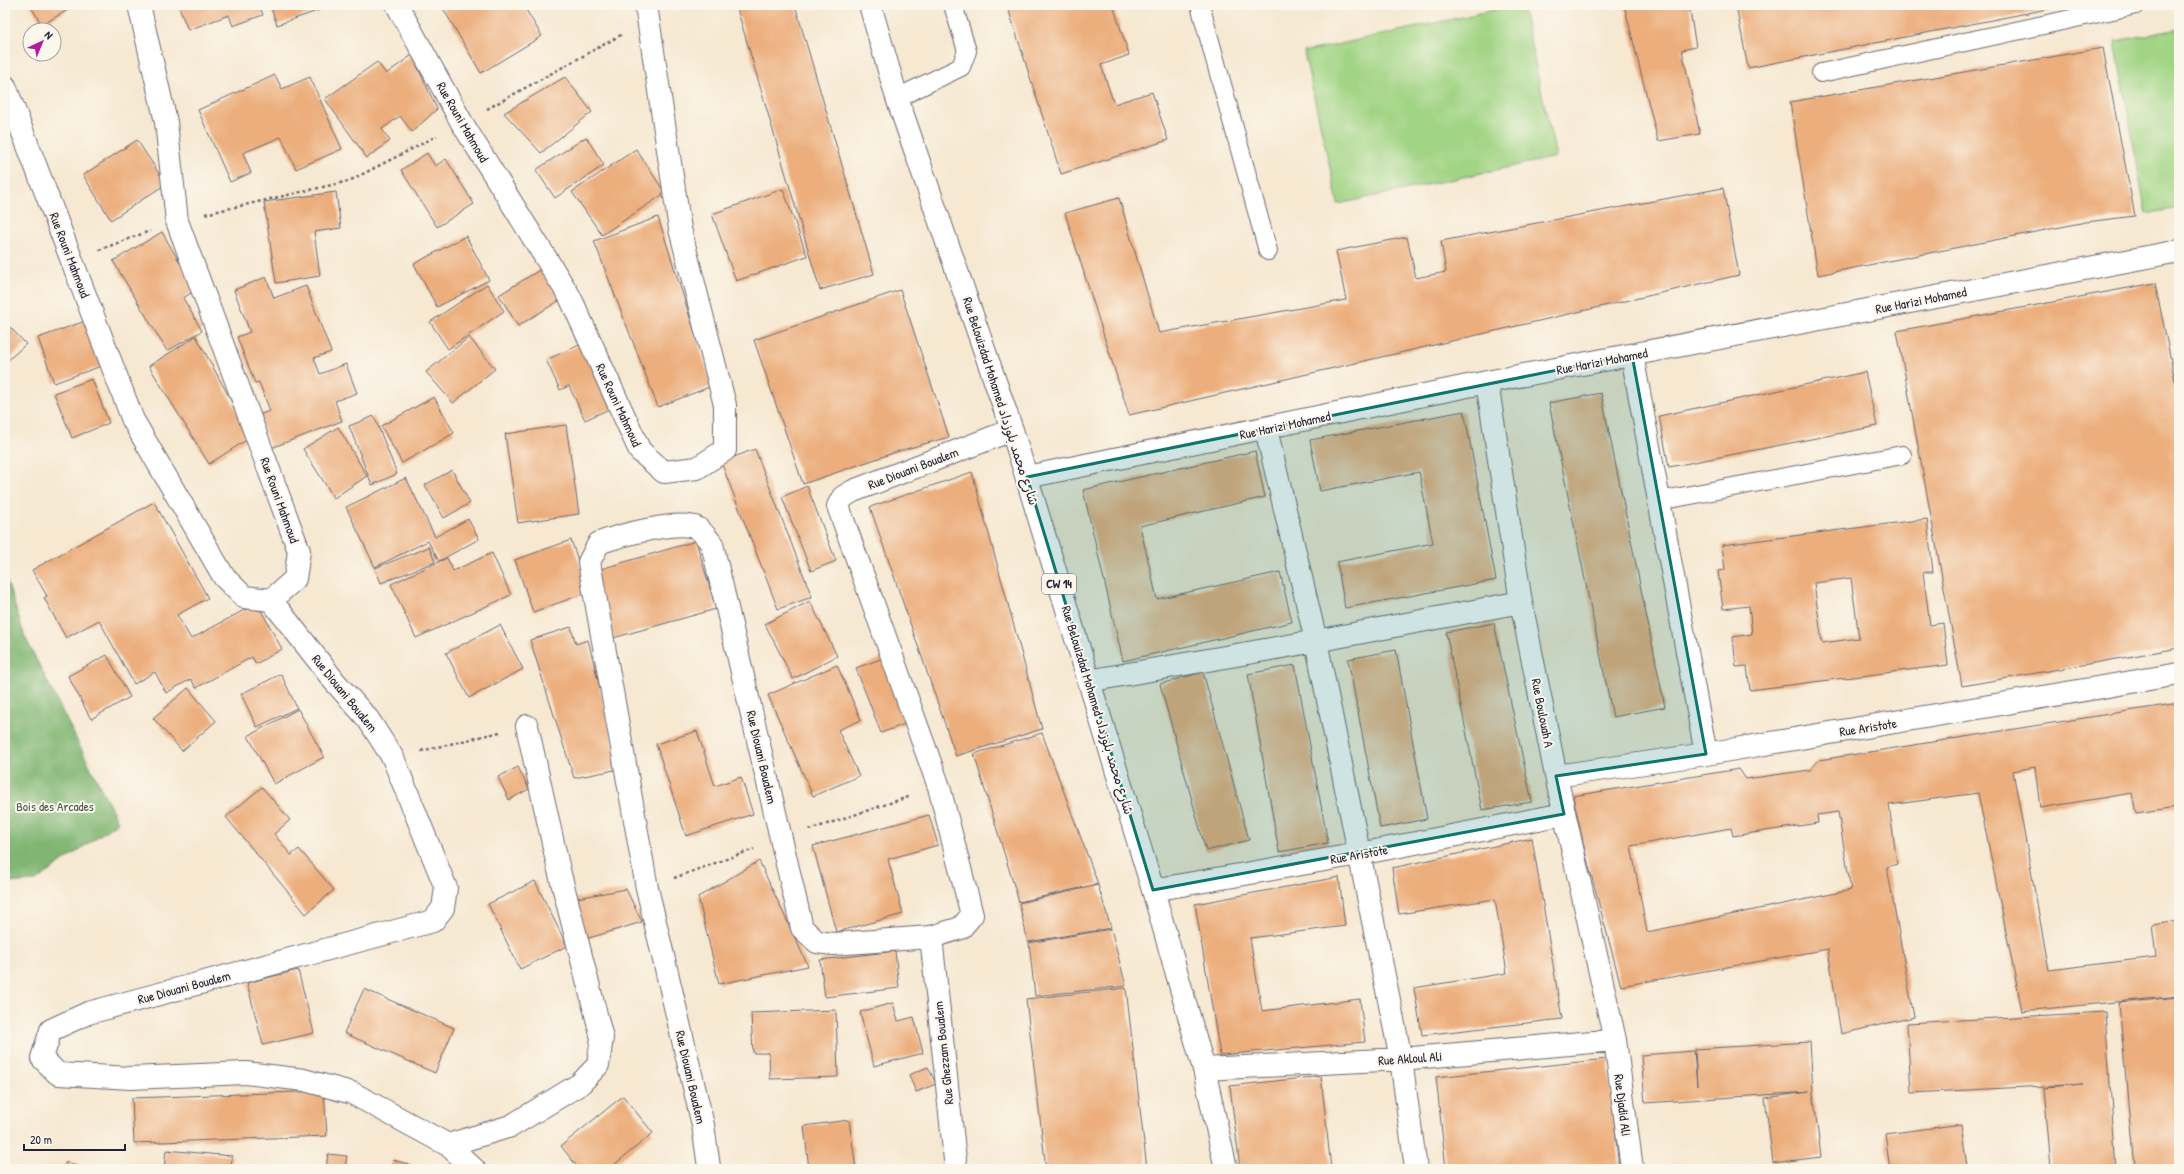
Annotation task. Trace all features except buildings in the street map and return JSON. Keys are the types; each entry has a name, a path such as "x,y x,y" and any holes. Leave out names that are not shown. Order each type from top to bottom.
{"street":[{"name":"Rue Rouni Mahmoud","path":"5,86 133,420 220,570 244,597 272,600 295,579 299,551 177,221 166,122 139,5"},
{"name":"Rue Rouni Mahmoud","path":"397,5 462,123 570,298 640,451 664,472 697,468 725,450 725,405 680,229 647,13"},
{"name":"Rue Belouizdad Mohamed شارع محمد بلوزداد","path":"870,5 897,98 1027,477 1153,890 1204,1069 1226,1169"},
{"name":"Rue Harizi Mohamed","path":"1027,477 1266,429 1488,382 2179,251"},
{"path":"1632,355 1706,754"},
{"name":"Rue Boulouah A","path":"1488,382 1521,602 1564,814 1615,1040"},
{"path":"1266,429 1316,642 1401,1059 1416,1169"},
{"name":"Rue Diouani Boualem","path":"707,1169 709,1167 703,1125 647,888 589,562 599,543 618,536 676,525 696,528 712,544 802,928 817,942 833,944 931,937 961,928 972,915 969,897 939,787 838,506 843,497 853,491 1012,430"},
{"name":"Rue Diouani Boualem","path":"272,600 335,682 368,718 393,758 446,888 443,908 433,921 88,1013 51,1030 42,1058 58,1074 131,1078 246,1073 304,1080 352,1093 448,1145 474,1169"},
{"path":"1088,681 1316,642 1521,602"},
{"name":"Rue Aristote","path":"1556,776 1706,754 2179,674"},
{"path":"448,1145 511,1126 580,1084 598,1065 602,1038 558,870 527,726"},
{"name":"Rue Aristote","path":"1153,890 1359,854 1564,814"},
{"name":"Rue Ghezzam Boualem","path":"931,937 956,1169"},
{"name":"Rue Akloul Ali","path":"1204,1069 1401,1059 1615,1040"},
{"name":"Rue Djadid Ali","path":"1615,1040 1632,1169"}],"lane":[{"path":"897,98 961,67 967,51 954,5"},
{"path":"1200,5 1268,251"},
{"path":"1821,73 2136,5"},
{"path":"1659,501 1902,455"}],"path":[{"path":"72,260 177,221 349,181 462,123 647,13"},
{"path":"393,758 527,726"}],"highlighted area":[{"path":"1632,355 1706,754 1556,776 1564,814 1153,890 1027,477"}],"green space":[{"path":"1516,5 1522,5 1556,157 1338,204 1304,52"},
{"path":"2179,29 2179,208 2146,214 2115,41"},
{"name":"Bois des Arcades","path":"5,575 25,637 118,822 36,881 5,883"}]}
